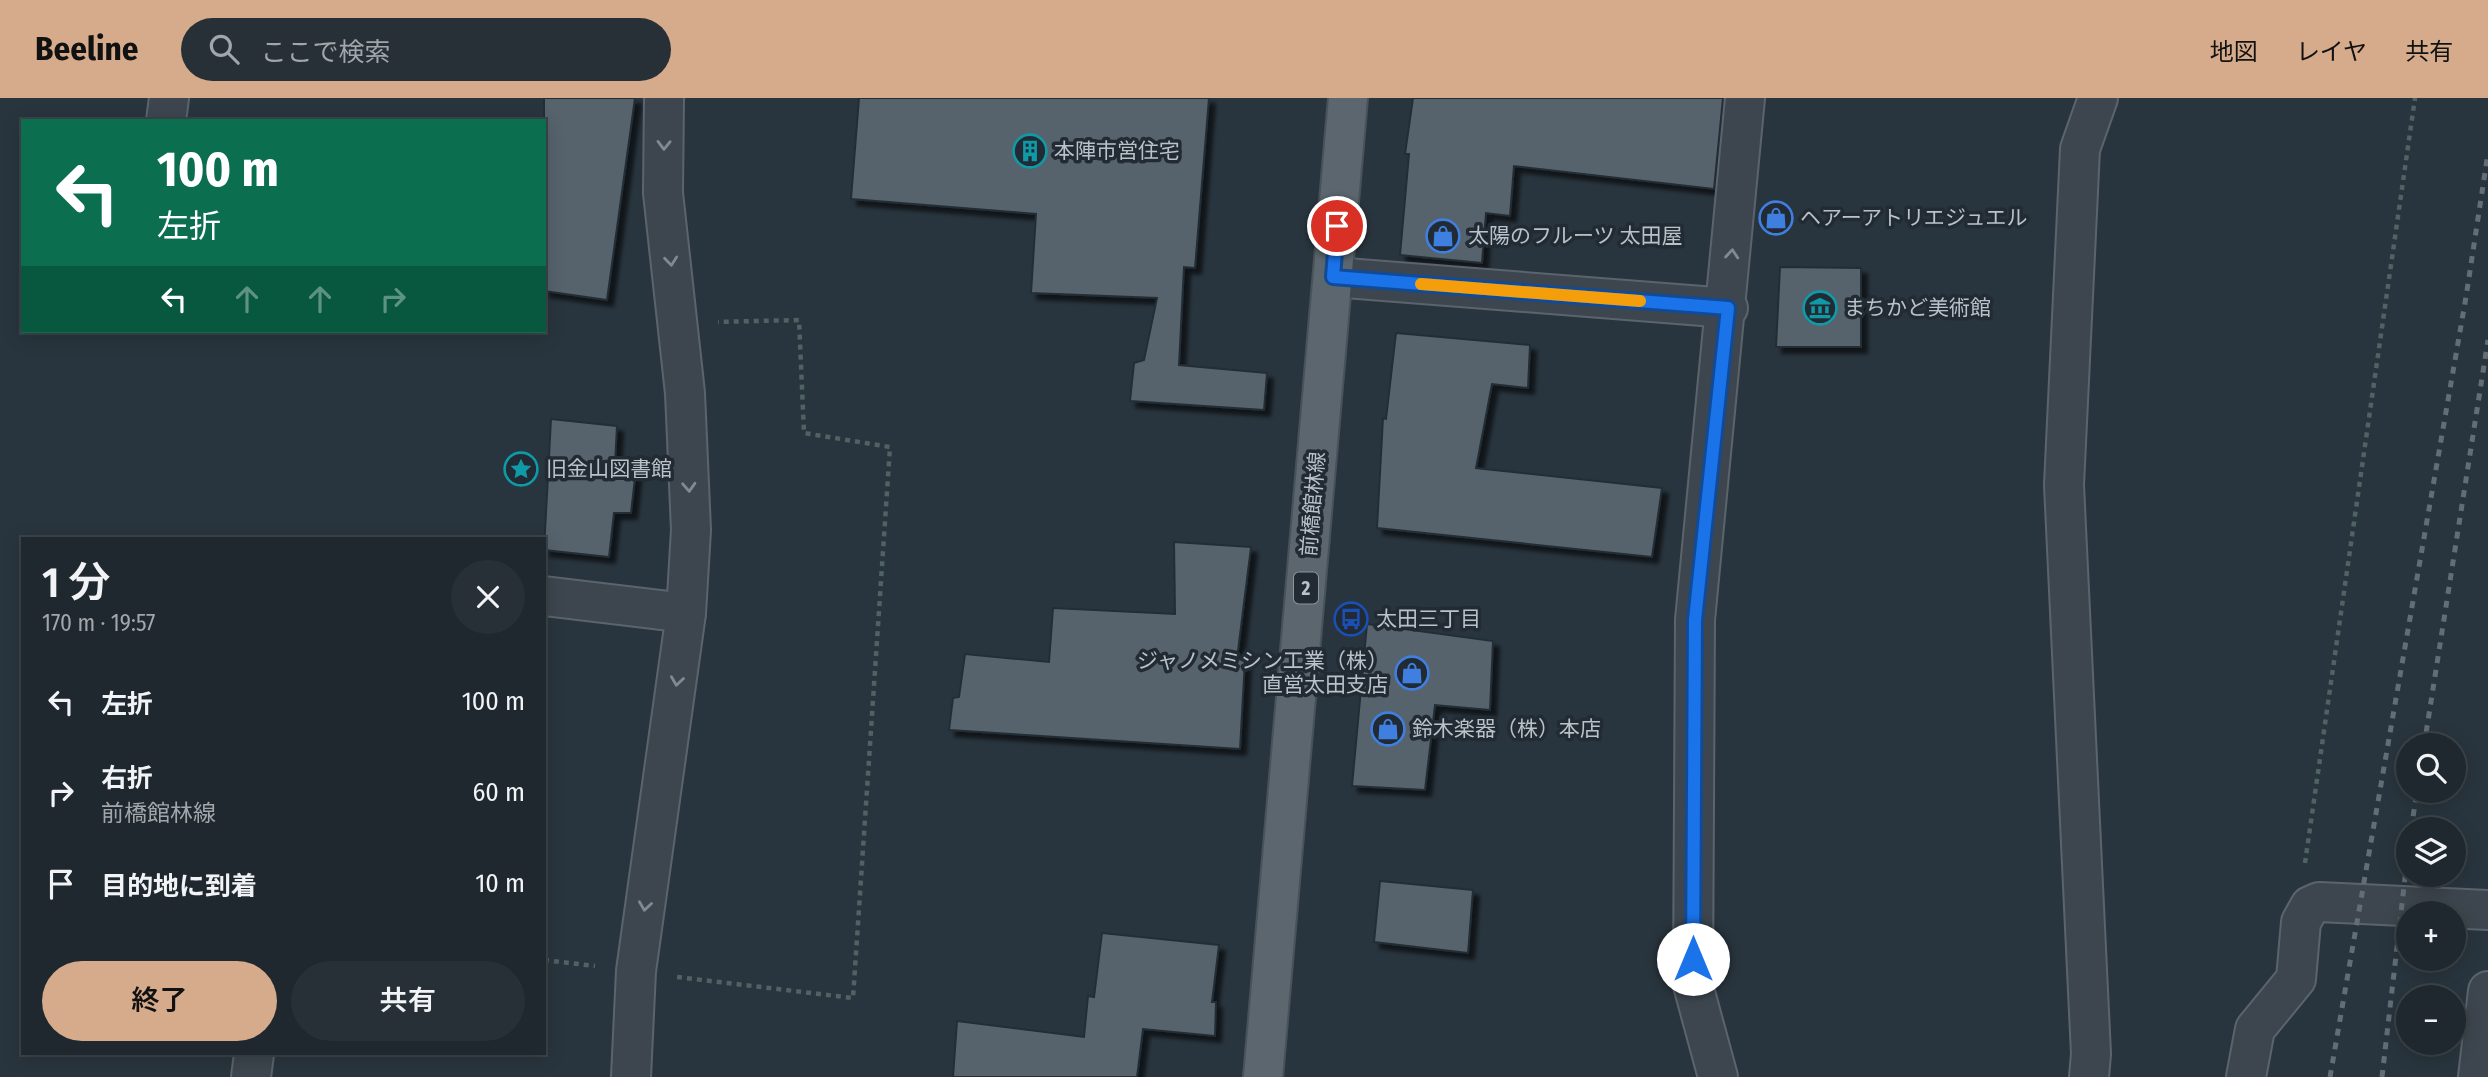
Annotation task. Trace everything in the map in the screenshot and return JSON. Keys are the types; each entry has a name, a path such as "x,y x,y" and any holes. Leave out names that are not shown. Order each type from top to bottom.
{"main road":[{"name":"前橋館林線","path":"1263,1077 1348,98"}],"street":[{"path":"166,119 169,98"},
{"path":"631,1077 636,971 686,613 691,530 685,393 663,193 664,98"},
{"path":"1718,1077 1693,985 1695,620 1728,308 1745,98"},
{"path":"2089,1077 2091,1054 2064,485 2080,149 2098,98"},
{"path":"1333,277 1728,308"},
{"path":"546,596 686,613"},
{"path":"2246,1077 2255,1029 2296,979 2301,922 2310,906 2319,902 2488,911"},
{"path":"2479,1077 2488,991"},
{"path":"251,1077 254,1055"}],"path":[{"path":"2310,906 2301,885 2415,98"},
{"path":"546,960 852,998 890,447 804,433 799,320 677,324"}],"building":[{"path":"544,98 635,98 607,300 546,291"},
{"name":"本陣市営住宅","path":"859,98 1209,98 1195,268 1184,267 1179,365 1267,373 1264,410 1130,401 1134,363 1144,360 1157,298 1031,293 1036,214 851,199"},
{"path":"1413,98 1723,98 1714,189 1514,166 1510,216 1486,213 1482,263 1400,255 1409,154 1405,154"},
{"name":"まちかど美術館","path":"1780,267 1861,268 1861,347 1776,347"},
{"path":"1396,333 1530,345 1528,388 1492,384 1476,468 1662,488 1652,557 1377,528 1383,418 1386,419"},
{"path":"551,419 617,426 615,464 636,469 631,513 614,513 609,557 546,550"},
{"path":"1174,542 1251,547 1237,659 1245,660 1240,749 949,730 953,698 959,697 965,654 1049,662 1053,608 1175,614"},
{"path":"1367,624 1493,641 1490,710 1435,705 1425,790 1352,786"},
{"path":"1380,881 1473,890 1468,953 1374,942"},
{"path":"1102,933 1219,945 1212,1002 1216,1002 1215,1036 1143,1029 1137,1077 953,1077 957,1021 1084,1037 1088,996 1094,997"}],"railway":[{"path":"2330,1077 2466,297 2488,153"},
{"path":"2426,733 2488,340"},
{"path":"2413,817 2415,803"},
{"path":"2382,1077 2404,887"}],"slow traffic":[{"path":"1421,284 1640,301"}],"place":[{"name":"本陣市営住宅","path":"1030,151"},
{"name":"ヘアーアトリエジュエル","path":"1776,218"},
{"name":"太陽のフルーツ 太田屋","path":"1443,236"},
{"name":"まちかど美術館","path":"1820,308"},
{"name":"旧金山図書館","path":"521,469"},
{"name":"太田三丁目","path":"1351,619"},
{"name":"ジャノメミシン工業（株） 直営太田支店","path":"1412,673"},
{"name":"鈴木楽器（株）本店","path":"1388,729"}],"route":[{"path":"1337,226 1333,277 1728,308 1695,620 1693,959"}]}
